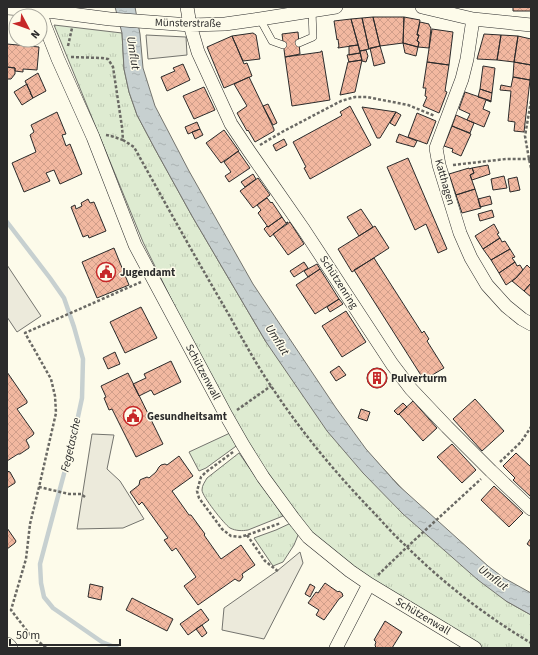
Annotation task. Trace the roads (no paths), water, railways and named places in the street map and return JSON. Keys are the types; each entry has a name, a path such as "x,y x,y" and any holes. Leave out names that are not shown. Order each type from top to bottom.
{"street":[{"name":"Schützenring","path":"187,7 190,25 198,52 231,124 304,230 392,364 411,389 491,471 531,509"},
{"name":"Münsterstraße","path":"48,10 110,19 190,25 225,24 336,7"},
{"path":"422,7 473,19 531,25"},
{"name":"Katthagen","path":"473,19 467,60 462,79 436,148 439,165 460,233 471,258 487,285 506,306 522,319 531,324"},
{"name":"Schützenwall","path":"48,31 63,58 135,245 227,417 263,477 308,537 322,549 350,571 370,584 475,648"},
{"path":"336,648 370,584"}],"lane":[{"path":"299,43 312,37 312,11"},
{"path":"260,19 272,41 283,45"}],"water":[{"name":"Umflut","path":"115,7 135,7 140,34 143,68 155,106 189,171 253,284 336,408 366,449 398,485 488,566 504,578 531,593 531,615 506,601 478,580 403,514 363,473 327,431 266,342 192,216 137,115 129,92 124,69 122,33"}],"waterway":[{"name":"Fegetasche","path":"7,222 64,298 83,359 82,398 73,440 40,564 41,583 44,597 53,608 102,642 117,648"}],"place":[{"name":"Jugendamt","path":"106,272"},
{"name":"Pulverturm","path":"377,378"},
{"name":"Gesundheitsamt","path":"133,416"}]}
